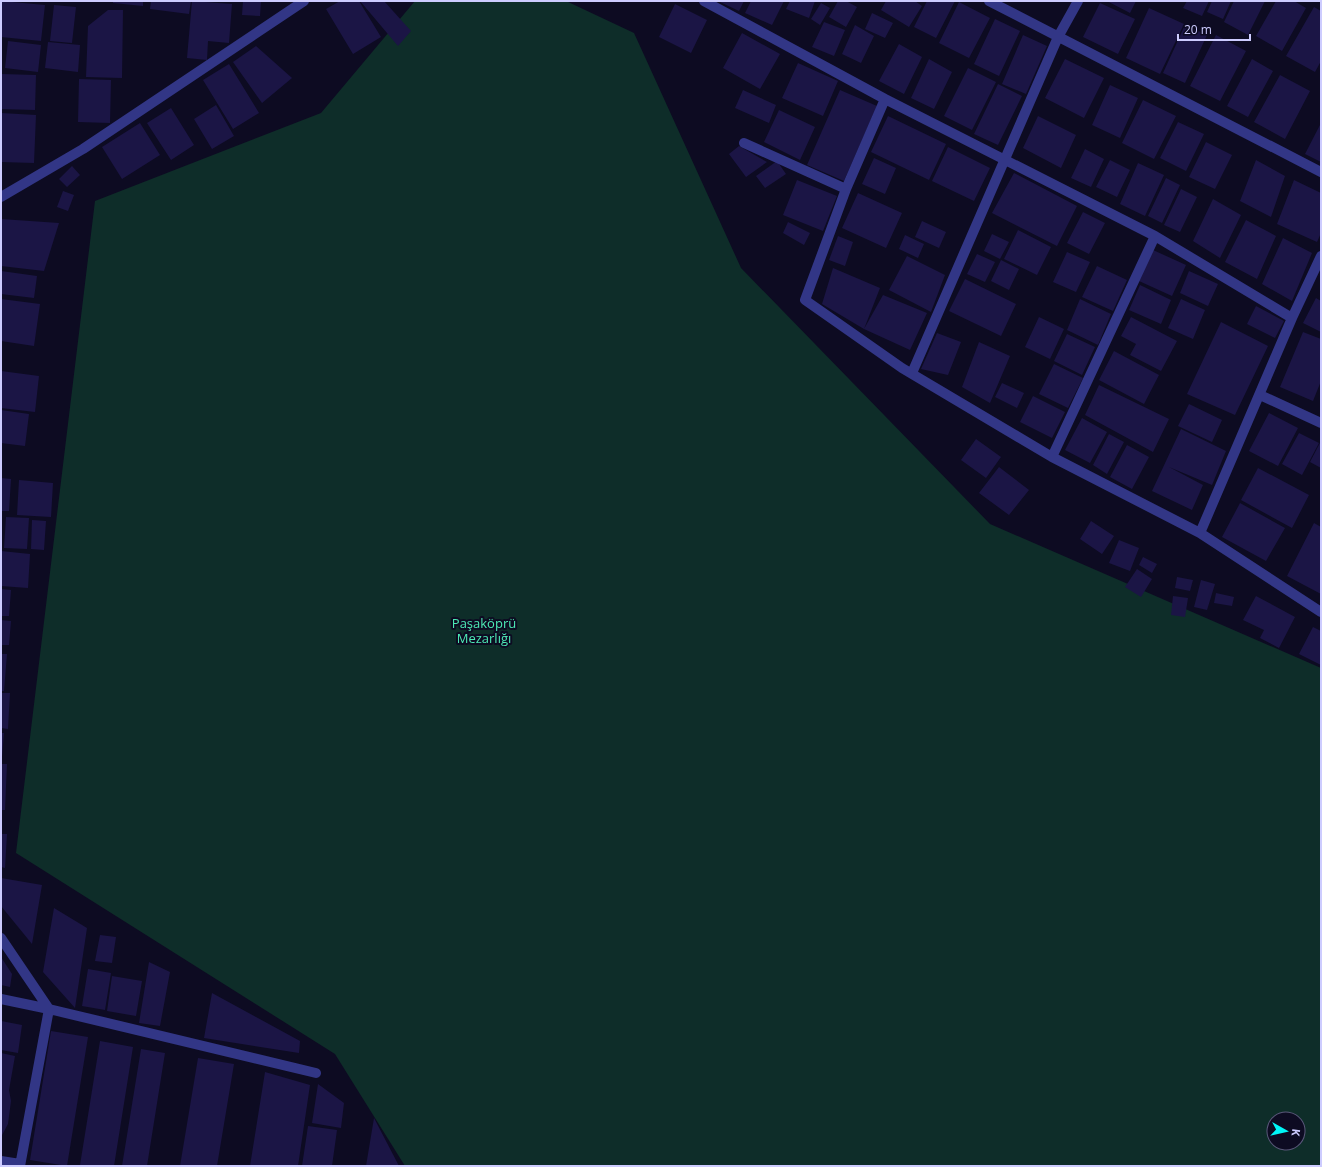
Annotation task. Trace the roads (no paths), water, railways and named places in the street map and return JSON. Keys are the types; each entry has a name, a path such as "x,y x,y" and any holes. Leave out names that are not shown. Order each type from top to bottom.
{"street":[{"path":"1,196 82,149 304,1"},
{"path":"704,1 885,99 1155,236 1292,318"},
{"path":"989,1 1321,172"},
{"path":"912,373 1058,37 1078,1"},
{"path":"885,99 846,189 805,300 912,373 1052,457 1200,533 1321,612"},
{"path":"744,143 846,189"},
{"path":"1052,457 1155,236"},
{"path":"1200,533 1292,318 1321,256"},
{"path":"1260,395 1321,423"},
{"path":"1,938 50,1009 20,1165 1,1161"},
{"path":"1,999 50,1009 316,1073"}],"park label":[{"name":"Paşaköprü Mezarlığı","path":"484,630"}]}
